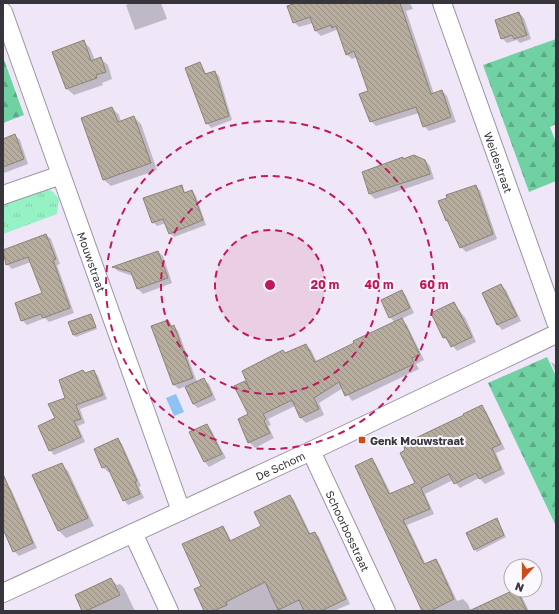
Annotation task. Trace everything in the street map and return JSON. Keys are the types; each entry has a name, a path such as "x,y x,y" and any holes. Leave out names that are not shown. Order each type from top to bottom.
{"street":[{"name":"Weidestraat","path":"442,3 556,322"},
{"name":"Mouwstraat","path":"3,12 181,511"},
{"path":"3,195 61,175"},
{"name":"De Schom","path":"3,593 311,451 556,334"},
{"name":"Schoorbosstraat","path":"311,451 386,611"},
{"path":"133,533 169,611"}],"green space":[{"path":"556,39 556,124 550,127 556,142 556,181 529,192 483,65"},
{"path":"3,57 24,115 3,123"},
{"path":"43,188 52,191 59,199 57,214 3,234 3,203"},
{"path":"547,357 556,376 556,526 488,383"}],"water":[{"path":"176,394 184,412 174,416 166,398"}],"building":[{"path":"296,3 400,3 431,94 442,90 451,117 423,127 416,107 370,122 359,94 368,91 354,51 346,55 336,26 332,28 331,25 315,31 310,17 293,23 287,6"},
{"path":"519,12 527,35 514,39 512,35 501,39 495,20"},
{"path":"84,40 91,61 101,57 106,72 96,75 97,78 66,89 52,52"},
{"path":"200,62 205,74 215,71 229,116 206,124 185,68"},
{"path":"112,107 118,122 134,116 151,163 103,180 81,118"},
{"path":"15,134 24,159 3,167 3,139"},
{"path":"414,155 425,160 430,174 369,194 362,172 403,157 403,159"},
{"path":"182,185 184,193 192,190 203,220 169,234 163,219 152,223 143,198"},
{"path":"476,185 493,234 460,248 447,220 446,221 438,201 447,198 446,195"},
{"path":"46,234 56,259 53,260 70,308 43,318 41,314 21,321 15,303 42,293 28,257 6,265 3,250"},
{"path":"158,251 168,278 137,289 131,272 112,267"},
{"path":"501,284 517,316 497,325 482,293"},
{"path":"402,290 410,308 389,318 381,300"},
{"path":"454,302 472,337 451,347 446,337 443,338 431,313"},
{"path":"91,314 96,327 73,335 68,322"},
{"path":"402,318 420,355 412,358 414,364 345,396 339,382 314,398 319,409 300,418 292,400 263,414 266,419 264,421 270,433 248,443 238,419 248,414 234,386 245,381 250,390 242,371 283,350 285,353 306,344 315,362 354,343 353,341"},
{"path":"168,320 171,327 174,325 193,378 173,385 151,326"},
{"path":"83,370 85,373 94,370 103,395 76,405 81,419 74,421 81,437 49,451 38,426 55,418 48,404 65,398 59,380"},
{"path":"204,378 212,395 193,404 185,387"},
{"path":"482,405 501,444 492,448 501,469 479,479 476,473 454,484 449,474 421,488 430,509 403,520 424,564 436,559 454,599 430,611 422,611 355,466 372,458 389,494 415,483 400,453 405,450 403,444"},
{"path":"207,424 222,454 204,462 189,432"},
{"path":"118,438 137,481 135,482 140,494 123,501 107,466 102,468 94,449"},
{"path":"62,463 88,518 58,531 32,475"},
{"path":"3,474 33,543 13,552 3,529"},
{"path":"290,495 309,534 315,532 346,599 321,611 304,611 299,600 278,610 265,582 226,602 227,605 213,611 204,611 194,589 201,586 182,544 223,526 230,541 261,526 254,512"},
{"path":"497,518 504,535 474,550 466,533"},
{"path":"111,578 120,595 86,611 82,611 75,595"},
{"path":"503,595 503,598 521,598 527,611 469,611"}],"place":[{"name":"Genk Mouwstraat","path":"362,440"}]}
